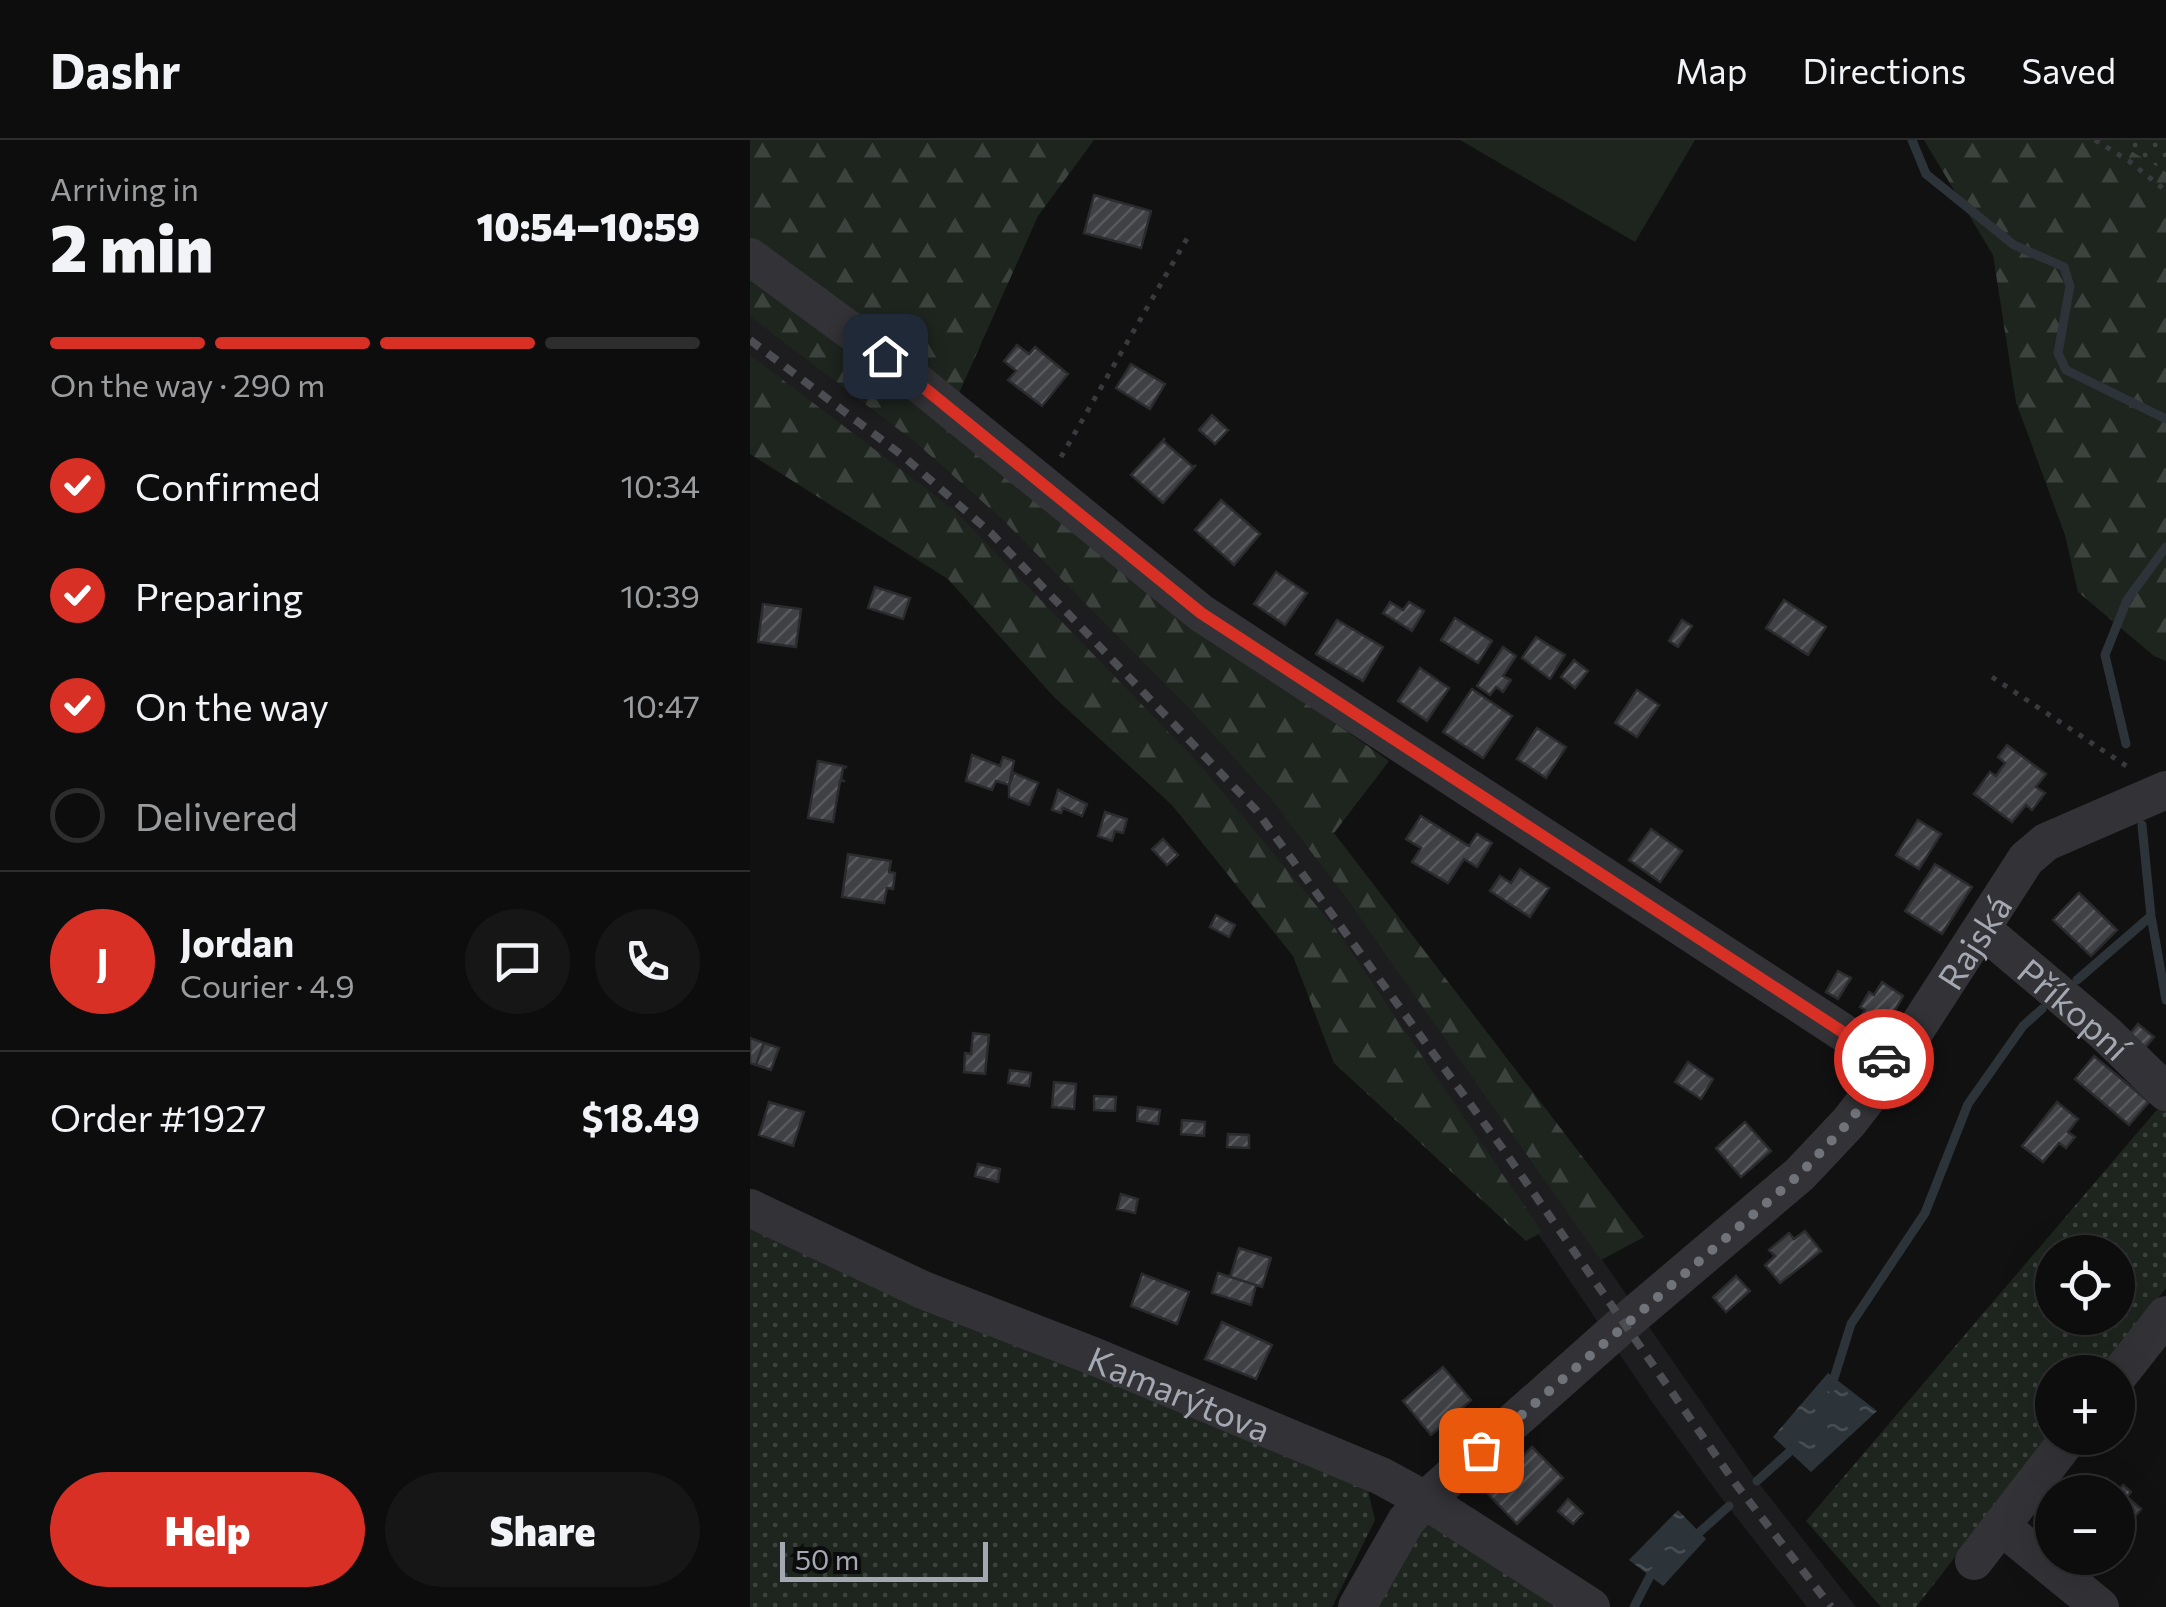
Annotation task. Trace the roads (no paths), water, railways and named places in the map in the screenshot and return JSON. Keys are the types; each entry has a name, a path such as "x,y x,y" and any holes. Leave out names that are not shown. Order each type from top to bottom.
{"street":[{"path":"750,257 885,356 1201,613 1893,1065"},
{"path":"750,291 801,295"},
{"name":"Rajská","path":"1357,1607 1406,1521 1425,1500 1622,1324 1800,1174 1849,1122 1893,1065 2026,859 2046,842 2165,791"},
{"name":"Příkopní","path":"1982,929 2104,1032 2166,1092"},
{"name":"Kamarýtova","path":"750,1208 923,1290 1381,1476 1591,1607"},
{"path":"2135,1355 2166,1315"},
{"path":"1974,1561 2057,1455"},
{"path":"2001,1526 2100,1607"}],"water":[{"path":"1828,1373 1877,1411 1811,1472 1773,1437"},
{"path":"1678,1510 1706,1539 1663,1586 1629,1560"}],"waterway":[{"path":"1912,140 1926,174 2014,245 2064,267 2070,286 2058,353 2066,370 2166,419"},
{"path":"2126,744 2105,655 2127,600 2166,547"},
{"path":"2142,825 2151,916 2166,1000"},
{"path":"2077,980 2151,916"},
{"path":"1831,1388 1851,1324 1925,1213 1968,1104 2023,1026 2042,1009"},
{"path":"1757,1481 1796,1446"},
{"path":"1693,1538 1729,1506"},
{"path":"1634,1607 1650,1576 1659,1568"}],"railway":[{"path":"750,340 903,456 991,533 1256,810 1503,1149 1735,1483 1831,1607"}]}
